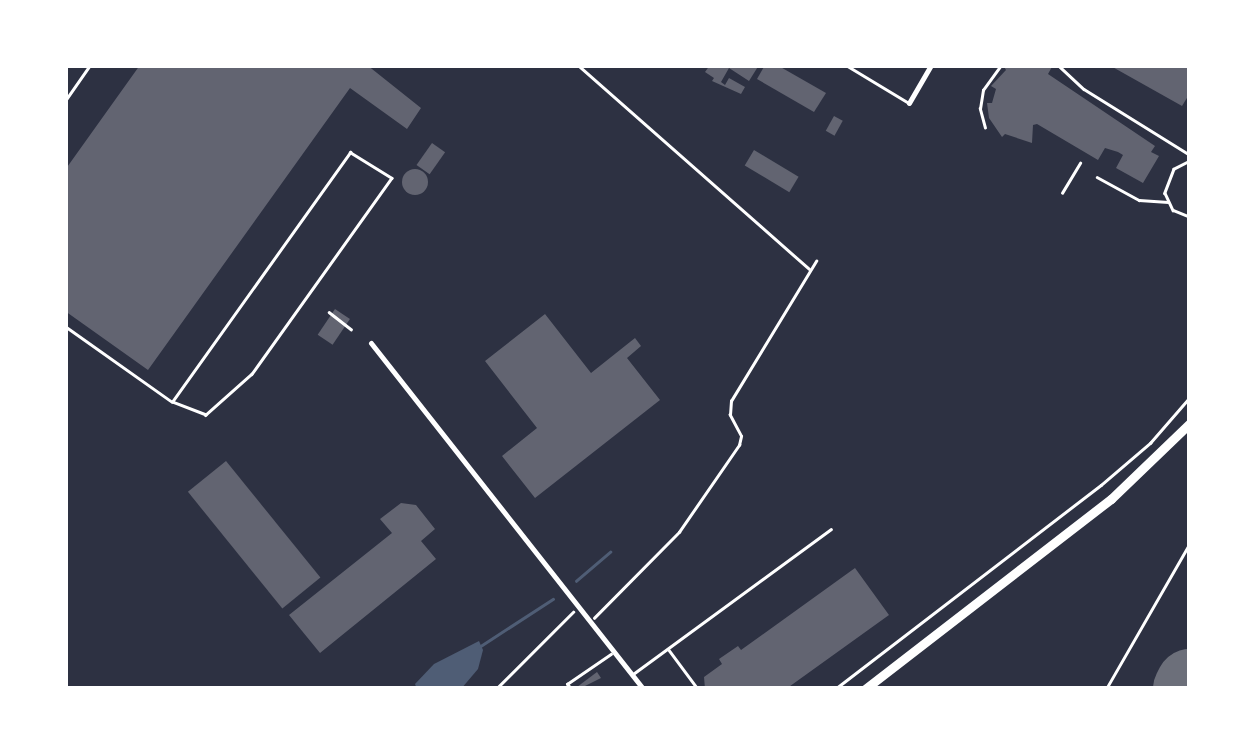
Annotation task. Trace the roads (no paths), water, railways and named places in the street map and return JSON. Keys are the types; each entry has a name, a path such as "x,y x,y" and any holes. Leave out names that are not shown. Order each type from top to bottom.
{"main road":[{"path":"865,689 1110,498 1190,422"}],"street":[{"path":"909,103 931,65"},
{"path":"371,343 642,689"}],"lane":[{"path":"65,100 90,65"},
{"path":"846,65 909,103"},
{"path":"986,128 980,109 983,90 1001,65"},
{"path":"1058,65 1084,89 1190,155"},
{"path":"65,326 172,402 206,415 252,374 392,178 350,152 172,402"},
{"path":"1168,202 1168,176 1190,161"},
{"path":"1062,192 1080,163"},
{"path":"1097,177 1139,200 1168,202 1190,218"},
{"path":"329,312 352,329"},
{"path":"631,675 831,529"},
{"path":"668,648 698,689"},
{"path":"571,689 567,684 612,653"}],"water":[{"path":"479,641 483,650 478,669 461,689 417,689 415,684 434,664"}],"waterway":[{"path":"576,581 610,552"},
{"path":"479,647 553,599"}]}
